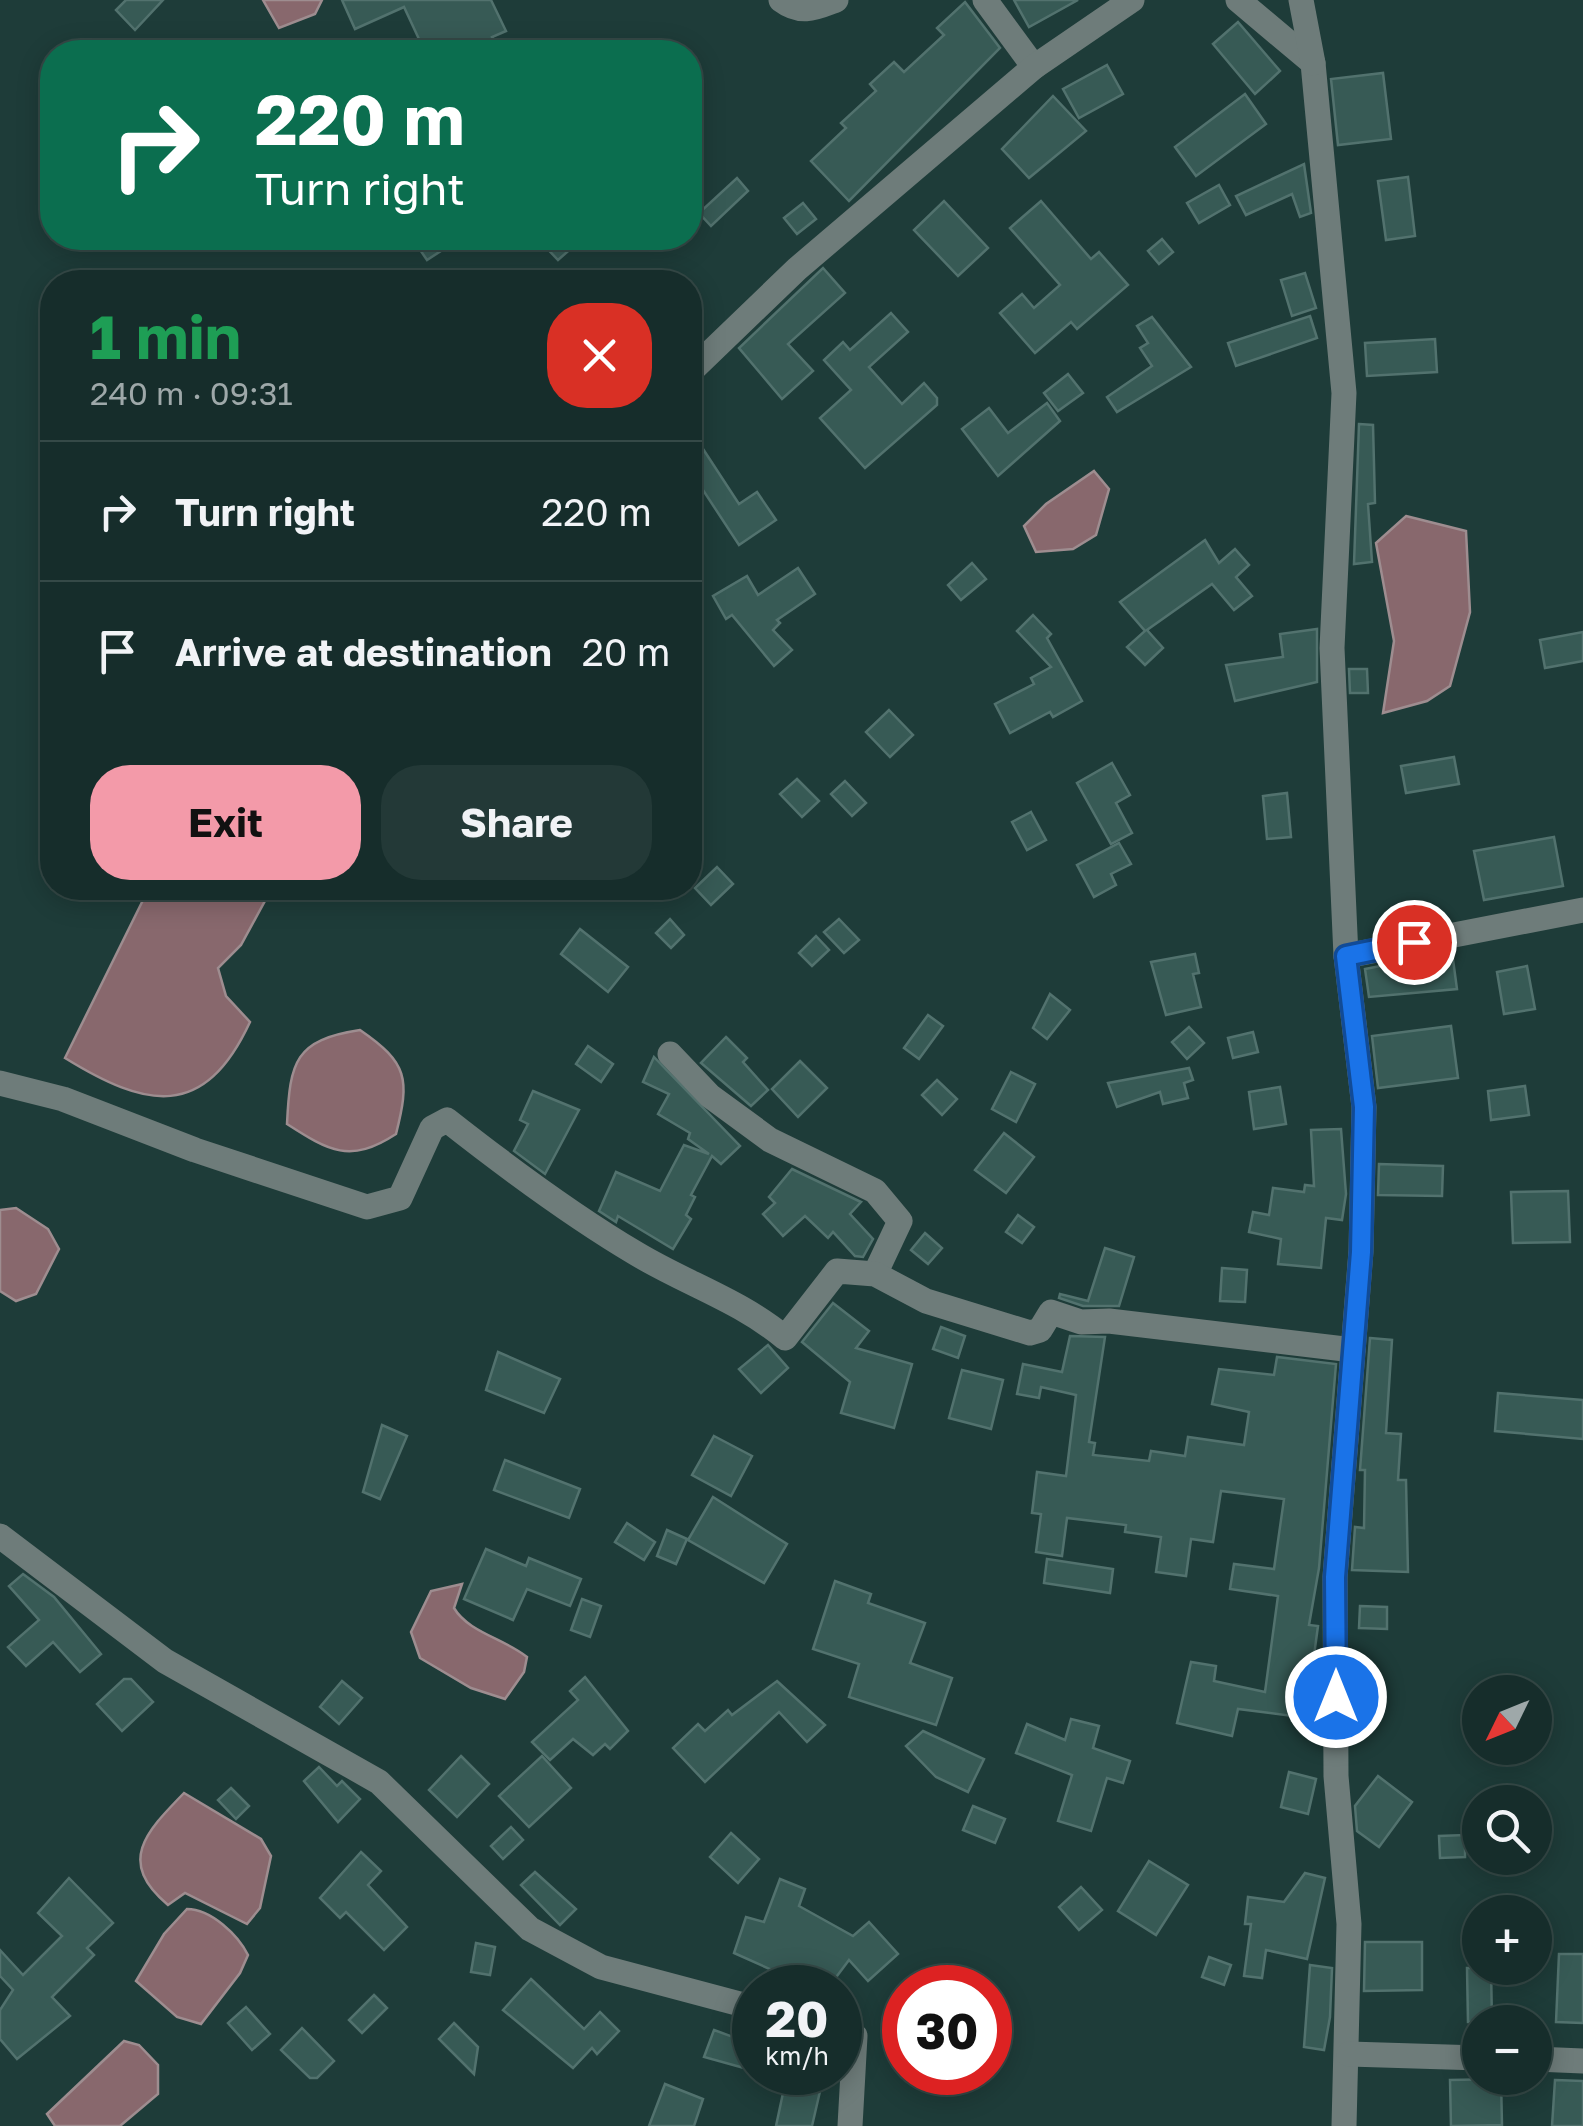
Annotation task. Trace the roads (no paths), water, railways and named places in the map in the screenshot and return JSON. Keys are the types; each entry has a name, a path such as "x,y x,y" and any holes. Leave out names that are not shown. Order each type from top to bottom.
{"street":[{"path":"781,0 795,9 811,10 836,0"},
{"path":"986,0 1034,67"},
{"path":"702,360 797,269 1034,67 1132,0"},
{"path":"1238,0 1313,63"},
{"path":"1301,0 1313,63 1344,392 1332,648 1346,956 1364,1107 1353,1350 1335,1577 1336,1776 1349,1924 1349,2054 1344,2126"},
{"path":"1346,956 1583,910"},
{"path":"670,1054 710,1096 770,1140 875,1191 900,1221 876,1274"},
{"path":"0,1083 63,1099 195,1150 367,1207 400,1198 432,1128 447,1120 522,1179 638,1255 758,1315 785,1338 837,1271 876,1274 926,1301 1030,1332 1040,1330 1050,1312 1081,1322 1109,1321 1353,1350"},
{"path":"0,1536 166,1661 379,1782 530,1929 601,1967 732,2002"},
{"path":"1349,2054 1462,2057"},
{"path":"1552,2060 1583,2061"},
{"path":"850,2126 852,2095"}]}
